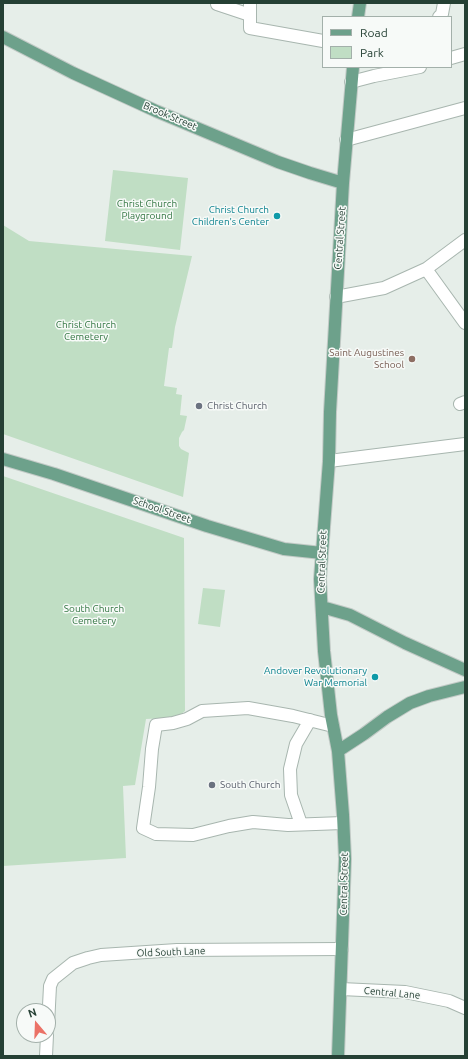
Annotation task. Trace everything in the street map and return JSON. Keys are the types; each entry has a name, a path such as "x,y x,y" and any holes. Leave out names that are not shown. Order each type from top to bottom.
{"main road":[{"path":"358,16 360,3"},
{"name":"Brook Street","path":"3,37 73,73 156,111 278,162 343,183"},
{"name":"Central Street","path":"338,1056 345,859 338,751 333,726 324,651 320,579 329,461 330,412 343,183 353,68"},
{"name":"School Street","path":"3,459 54,474 207,526 263,543 284,549 322,553"},
{"path":"322,607 350,615 405,643 465,670"},
{"path":"338,751 410,703 429,696 465,687"}],"street":[{"path":"217,3 250,9 250,28 322,41"},
{"path":"440,16 442,14 444,3"},
{"path":"452,58 465,54"},
{"path":"351,82 415,68"},
{"path":"346,140 465,108"},
{"path":"336,297 384,288 426,269 465,240"},
{"path":"426,269 465,324"},
{"path":"329,461 465,444"},
{"path":"333,726 293,716 248,708 202,711 173,723 156,725 143,828 156,834 193,835 253,822 301,824 343,823"},
{"path":"301,824 291,795 290,769 296,744 310,720"},
{"name":"Old South Lane","path":"49,1003 50,986 53,979 74,963 101,955 177,950 342,949"},
{"name":"Central Lane","path":"341,989 405,992 449,1001 465,1008"},
{"path":"46,1056 47,1043"}],"green space":[{"name":"Christ Church Playground","path":"113,170 188,178 180,250 105,241"},
{"name":"Christ Church Cemetery","path":"3,225 29,241 192,256 175,327 172,348 169,348 164,386 177,388 176,394 182,395 180,415 187,416 184,430 179,438 179,446 181,449 189,453 183,497 3,434"},
{"name":"South Church Cemetery","path":"3,476 184,538 185,711 180,715 167,718 146,719 135,785 123,786 126,858 3,866"},
{"path":"203,588 225,590 220,627 198,624"}],"place":[{"name":"Christ Church Children's Center","path":"277,216"},
{"name":"Saint Augustines School","path":"412,359"},
{"name":"Christ Church","path":"199,406"},
{"name":"Andover Revolutionary War Memorial","path":"375,677"},
{"name":"South Church","path":"212,785"}]}
